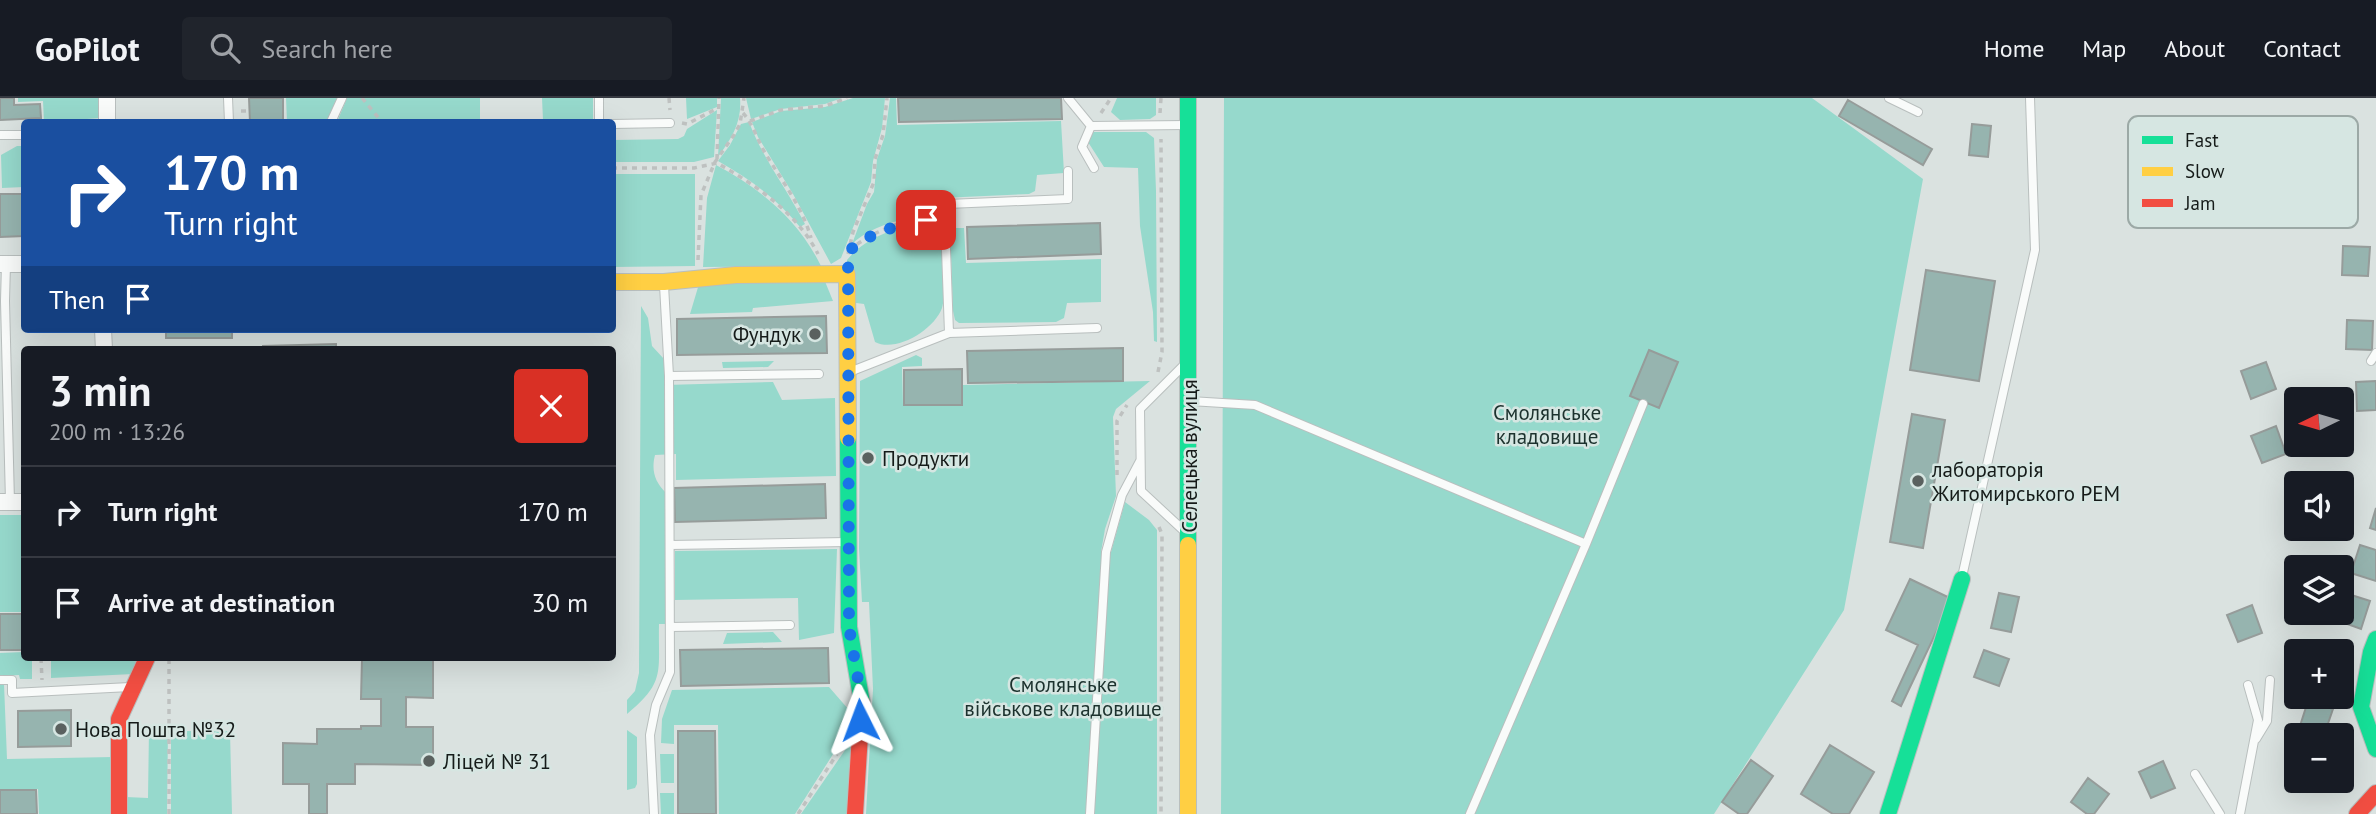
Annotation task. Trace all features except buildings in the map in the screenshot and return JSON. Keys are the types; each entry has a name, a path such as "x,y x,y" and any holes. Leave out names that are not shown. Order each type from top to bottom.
{"street":[{"path":"107,98 107,119"},
{"name":"Селецька вулиця","path":"1188,98 1188,814"},
{"path":"3,264 21,264"},
{"path":"616,282 663,282 698,277 847,274 849,627 862,703 855,814"},
{"path":"1888,814 1962,579"},
{"path":"2376,639 2361,707 2376,749"},
{"path":"119,814 119,719 146,661"},
{"path":"2357,814 2376,793"}],"lane":[{"path":"228,98 229,119"},
{"path":"332,119 342,98"},
{"path":"599,98 599,119"},
{"path":"1068,98 1091,126"},
{"path":"1889,98 1918,112"},
{"path":"1962,579 2035,250 2030,98"},
{"path":"616,124 670,123"},
{"path":"1091,126 1188,125"},
{"path":"1091,126 1082,147 1094,168"},
{"path":"0,135 21,135"},
{"path":"949,333 945,221 948,204 1068,199 1068,171"},
{"path":"3,264 11,502"},
{"path":"654,814 650,736 656,705 670,672 669,376 663,282"},
{"path":"848,373 949,333 1097,328"},
{"path":"1188,360 1140,409 1140,461 1141,491 1189,535"},
{"path":"669,376 819,374"},
{"path":"1188,401 1255,405 1586,544"},
{"path":"1469,814 1586,544 1643,404"},
{"path":"1090,814 1106,552 1122,495 1140,461"},
{"path":"670,545 848,542"},
{"path":"670,627 790,625"},
{"path":"0,680 12,680 12,692 133,687"},
{"path":"2253,744 2267,721 2270,680"},
{"path":"2240,814 2258,720 2248,685"},
{"path":"2195,774 2220,814"}],"path":[{"path":"362,98 380,119"},
{"path":"716,161 719,98"},
{"path":"698,277 701,195 716,161 734,135 743,112 744,98"},
{"path":"750,121 781,110 825,106 847,98"},
{"path":"847,274 848,251 853,232 872,187 887,98"},
{"path":"670,123 687,124 719,108"},
{"path":"743,112 792,194 807,223 811,240"},
{"path":"616,168 694,168 716,161 741,176 780,206 811,240 830,275"},
{"path":"848,251 869,236 896,225 926,220 945,221"},
{"path":"41,661 43,691"},
{"path":"169,661 169,814"},
{"path":"798,814 841,750"}],"green space":[{"path":"18,98 102,98 101,118 44,119 43,101 18,102"},
{"path":"286,98 337,98 327,119 287,119"},
{"path":"347,98 480,98 480,119 338,119"},
{"path":"542,98 593,98 593,119 543,119"},
{"path":"686,98 717,98 717,107 687,119"},
{"path":"721,98 740,98 740,107 735,129 718,157"},
{"path":"746,98 842,98 825,104 781,109 751,119"},
{"path":"853,98 885,98 882,128 873,161 871,182 841,258 831,264 752,122 781,111 825,107"},
{"path":"890,98 896,98 897,125 1061,121 1064,173 1037,175 1035,191 1029,194 941,198 941,214 906,219 883,226 852,244 874,192 877,159 885,136"},
{"path":"1117,98 1156,98 1156,115 1150,119 1120,120 1111,112"},
{"name":"Смолянське кладовище","path":"1224,98 1812,98 1923,179 1844,610 1714,814 1221,814"},
{"path":"717,110 714,157 694,162 616,162 616,140 678,139 684,136 687,129"},
{"path":"749,122 761,149 805,224 800,227 762,190 718,161 741,124"},
{"path":"1091,132 1146,132 1154,138 1157,342 1154,341 1153,312 1140,226 1138,168 1104,167 1088,142"},
{"path":"21,146 21,187 2,188 1,155"},
{"path":"716,165 748,184 777,207 801,234 821,266 703,267 707,198"},
{"path":"616,174 695,174 695,266 616,267"},
{"path":"921,224 936,228 942,238 942,308 931,324 913,337 893,344 875,342 864,304 849,302 847,260 854,252 880,235"},
{"path":"950,228 964,228 966,263 1101,259 1101,302 1067,303 1064,318 1056,322 959,323 955,320 953,311"},
{"path":"824,279 833,301 753,308 752,312 690,314 699,284"},
{"path":"641,306 648,318 652,346 664,359 665,385 773,382 782,400 835,398 836,476 676,480 676,454 655,455 655,476 666,493 665,624 659,624 659,665 654,684 640,703 627,714 627,700 635,691 639,673"},
{"name":"Смолянське військове кладовище","path":"916,355 922,358 922,366 902,367 903,406 963,406 963,385 1150,381 1116,409 1113,417 1116,496 1101,552 1111,552 1125,502 1149,520 1157,530 1157,814 866,814 873,689 869,602 862,602 859,549 860,381"},
{"path":"774,361 768,367 723,368 722,362"},
{"path":"0,515 21,515 21,612 0,612"},
{"path":"837,549 834,633 799,640 798,598 675,600 675,551"},
{"path":"773,632 782,642 723,644 727,633"},
{"path":"21,652 21,661 32,661 32,679 20,679 19,675 0,676 0,653"},
{"path":"51,661 140,661 133,674 51,678"},
{"path":"0,684 4,684 7,759 113,757 113,814 39,814 38,789 0,789"},
{"path":"829,687 856,718 795,814 719,814 718,725 674,725 674,744 661,743 662,719 672,690"},
{"path":"171,728 172,731 230,731 232,814 171,814"},
{"path":"149,729 168,729 167,814 126,814 126,797 148,798"},
{"path":"627,730 637,737 637,784 635,788 627,790"},
{"path":"852,740 847,814 801,814"},
{"path":"660,754 674,754 674,783 661,783"},
{"path":"660,793 674,793 674,814 661,814"}],"traffic: fast":[{"path":"1188,98 1188,545"},
{"path":"848,438 849,627 862,703"},
{"path":"1888,814 1962,579"},
{"path":"2376,639 2361,707 2376,749"}],"traffic: slow":[{"path":"616,282 664,282 736,275 847,274 848,438"},
{"path":"1188,545 1188,814"}],"traffic: jam":[{"path":"119,814 119,719 146,661"},
{"path":"855,814 862,703"},
{"path":"2357,814 2376,793"}],"place":[{"name":"Фундук","path":"815,334"},
{"name":"Продукти","path":"868,458"},
{"name":"лабораторія Житомирського РЕМ","path":"1918,481"},
{"name":"Нова Пошта №32","path":"61,729"},
{"name":"Ліцей № 31","path":"429,761"}],"route":[{"path":"860,720 862,703 849,627 848,251 879,231 926,220"}]}
